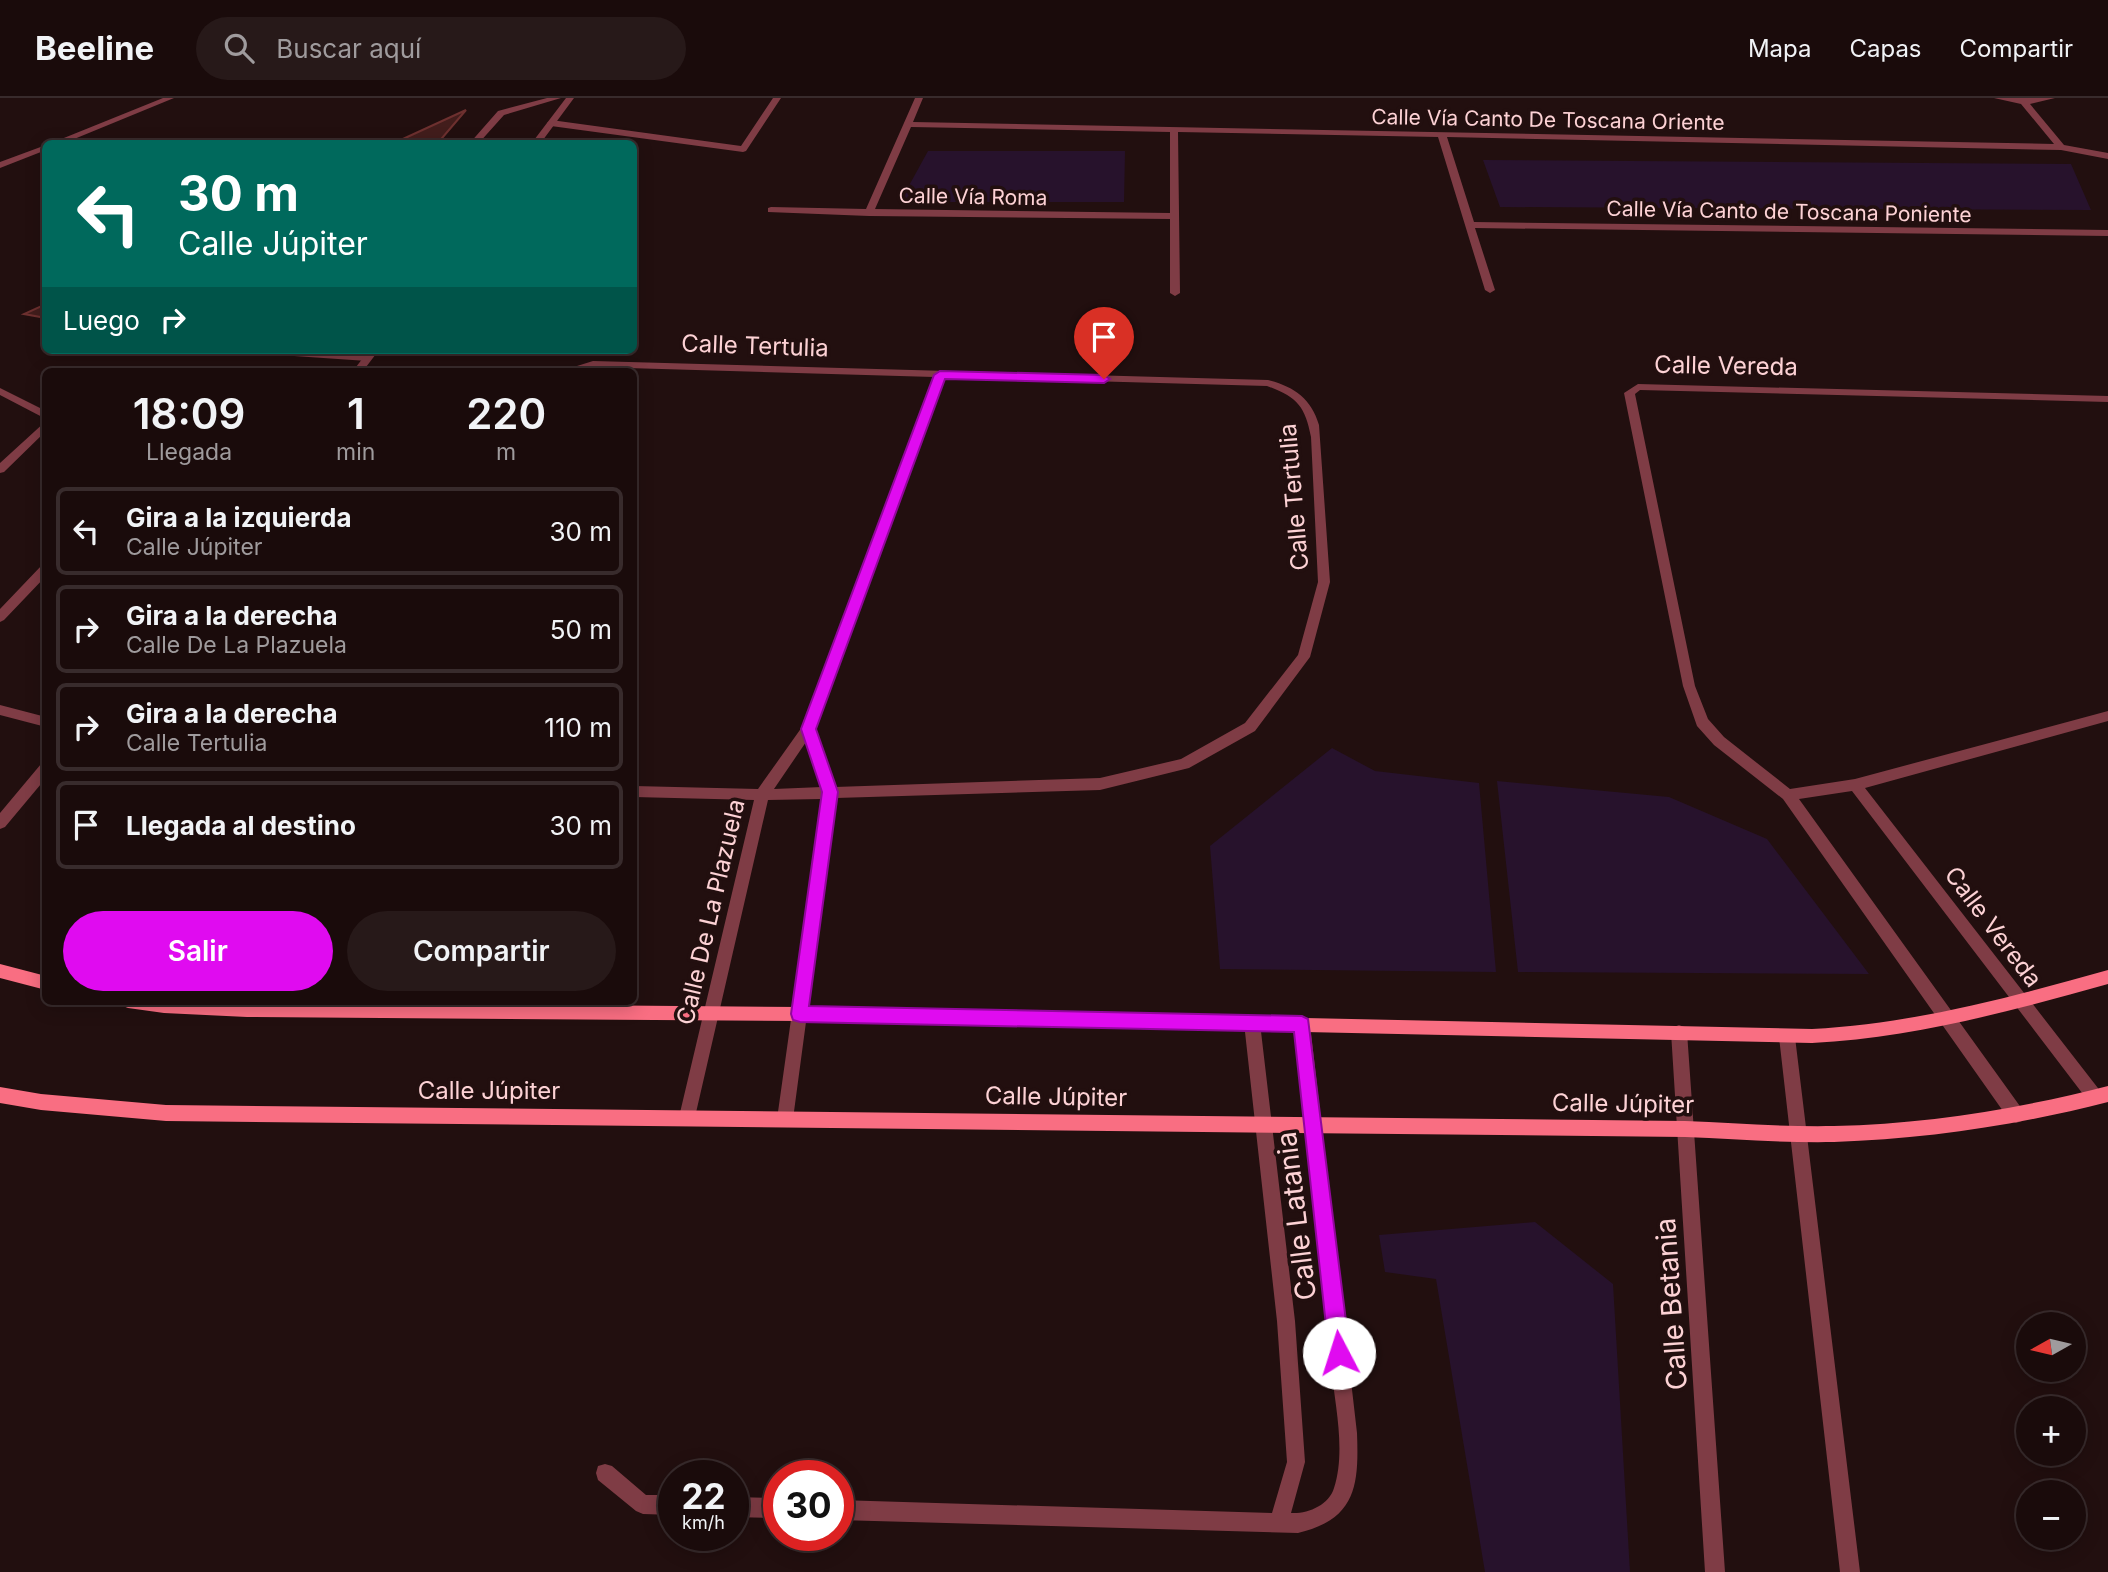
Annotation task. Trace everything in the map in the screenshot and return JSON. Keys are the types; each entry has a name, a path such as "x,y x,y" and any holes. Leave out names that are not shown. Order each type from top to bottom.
{"main road":[{"path":"0,971 42,982"},
{"path":"157,1005 247,1010 800,1014 1679,1032 1787,1037 1857,1033 1946,1017 2021,1001 2108,977"},
{"name":"Calle Júpiter","path":"0,1095 41,1102 166,1113 1685,1129 1798,1134 1895,1130 2016,1115 2101,1095"}],"street":[{"path":"63,140 170,98"},
{"path":"477,140 501,113 557,98"},
{"path":"538,140 570,98"},
{"path":"551,123 743,149 777,98"},
{"path":"869,213 919,98"},
{"path":"1998,98 2024,102 2051,98"},
{"path":"2024,102 2061,147 2108,156"},
{"name":"Calle Vía Canto De Toscana Oriente","path":"909,124 2061,147"},
{"path":"1174,131 1175,293"},
{"path":"1442,135 1490,290"},
{"path":"0,165 42,149"},
{"name":"Calle Vía Roma","path":"771,210 1174,216"},
{"name":"Calle Vía Canto de Toscana Poniente","path":"1470,225 2108,233"},
{"path":"360,368 371,354"},
{"name":"Calle Tertulia","path":"578,368 593,364 1268,383 1289,390 1303,400 1313,415 1324,582 1304,657 1250,727 1184,764 1100,784 762,795 637,791"},
{"name":"Calle De La Plazuela","path":"687,1117 762,795 808,729 940,375"},
{"name":"Calle Vereda","path":"2016,1115 1788,796 1719,741 1702,722 1695,706 1629,393 1632,389 2108,398"},
{"path":"0,391 42,414"},
{"path":"0,469 42,428"},
{"path":"0,617 42,572"},
{"path":"0,710 42,721"},
{"path":"1788,796 1855,785 2108,716"},
{"path":"785,1119 830,792 808,729"},
{"path":"0,822 42,773"},
{"name":"Calle Vereda","path":"1855,785 2021,1001 2101,1095"},
{"name":"Calle Latania","path":"1252,1023 1286,1321 1296,1462 1279,1522"},
{"name":"Calle Latania","path":"854,1510 1298,1523 1317,1519 1332,1508 1343,1492 1348,1452 1337,1328 1302,1024"},
{"name":"Calle Betania","path":"1679,1032 1715,1572"},
{"path":"1787,1037 1850,1572"},
{"path":"605,1473 643,1504 658,1504"}],"shaded area":[{"path":"928,151 1125,151 1124,202 900,202"},
{"path":"1483,160 2071,164 2091,210 1500,207"},
{"path":"1332,748 1375,771 1479,783 1496,972 1220,969 1210,846"},
{"path":"1497,781 1669,797 1767,839 1869,974 1518,972"},
{"path":"1535,1222 1613,1284 1630,1572 1485,1572 1436,1279 1385,1272 1379,1235"}],"building":[{"path":"466,110 440,140 401,140"},
{"path":"42,306 42,317 24,314"}],"route":[{"path":"1104,379 940,375 808,729 830,792 800,1014 1302,1024 1339,1353"}]}
